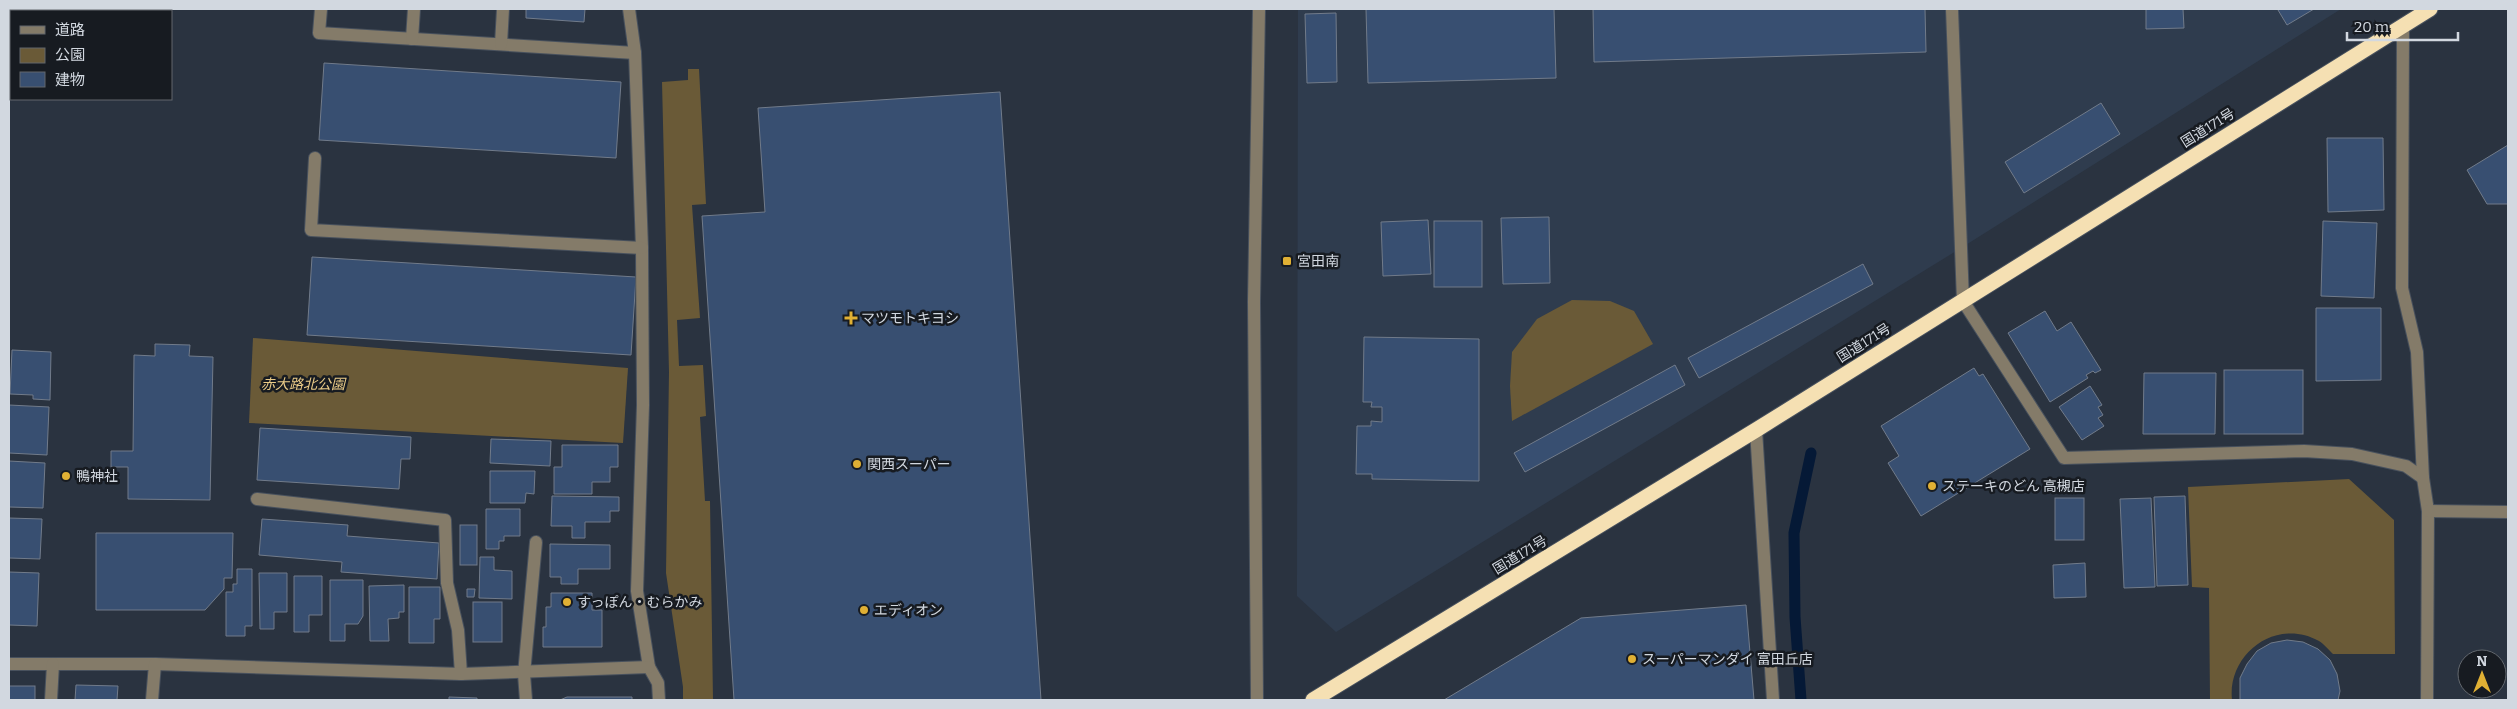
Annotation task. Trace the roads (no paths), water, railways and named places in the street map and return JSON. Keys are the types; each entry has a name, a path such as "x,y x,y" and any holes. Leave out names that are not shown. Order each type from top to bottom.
{"highway":[{"name":"国道171号","path":"1314,700 1756,430 2430,9"}],"street":[{"path":"321,9 319,32 635,53"},
{"path":"412,39 414,9"},
{"path":"501,44 503,9"},
{"path":"629,9 635,53 642,248 643,405 637,590 649,667 658,683 659,700"},
{"path":"1257,700 1254,302 1259,9"},
{"path":"1952,9 1963,301 2064,458 2304,452 2352,454 2406,466 2423,478"},
{"path":"2403,25 2402,288 2417,352 2423,478 2428,510 2427,700"},
{"path":"315,158 310,230 642,248"},
{"path":"1756,430 1772,700"},
{"path":"257,500 445,520 448,582 458,630 461,674"},
{"path":"2428,510 2508,512"},
{"path":"526,700 524,674 536,542"},
{"path":"9,664 155,664 461,674 524,674 649,667"},
{"path":"51,700 53,664"},
{"path":"152,700 155,664"}],"waterway":[{"path":"1801,700 1795,617 1794,533 1811,453"}],"place":[{"name":"宮田南","path":"1287,261"},
{"name":"マツモトキヨシ","path":"851,318"},
{"name":"関西スーパー","path":"857,464"},
{"name":"鴨神社","path":"66,476"},
{"name":"ステーキのどん 高槻店","path":"1932,486"},
{"name":"すっぽん・むらかみ","path":"567,602"},
{"name":"エディオン","path":"864,610"},
{"name":"スーパーマンダイ 富田丘店","path":"1632,659"}],"park label":[{"name":"赤大路北公園","path":"303,384"}]}
